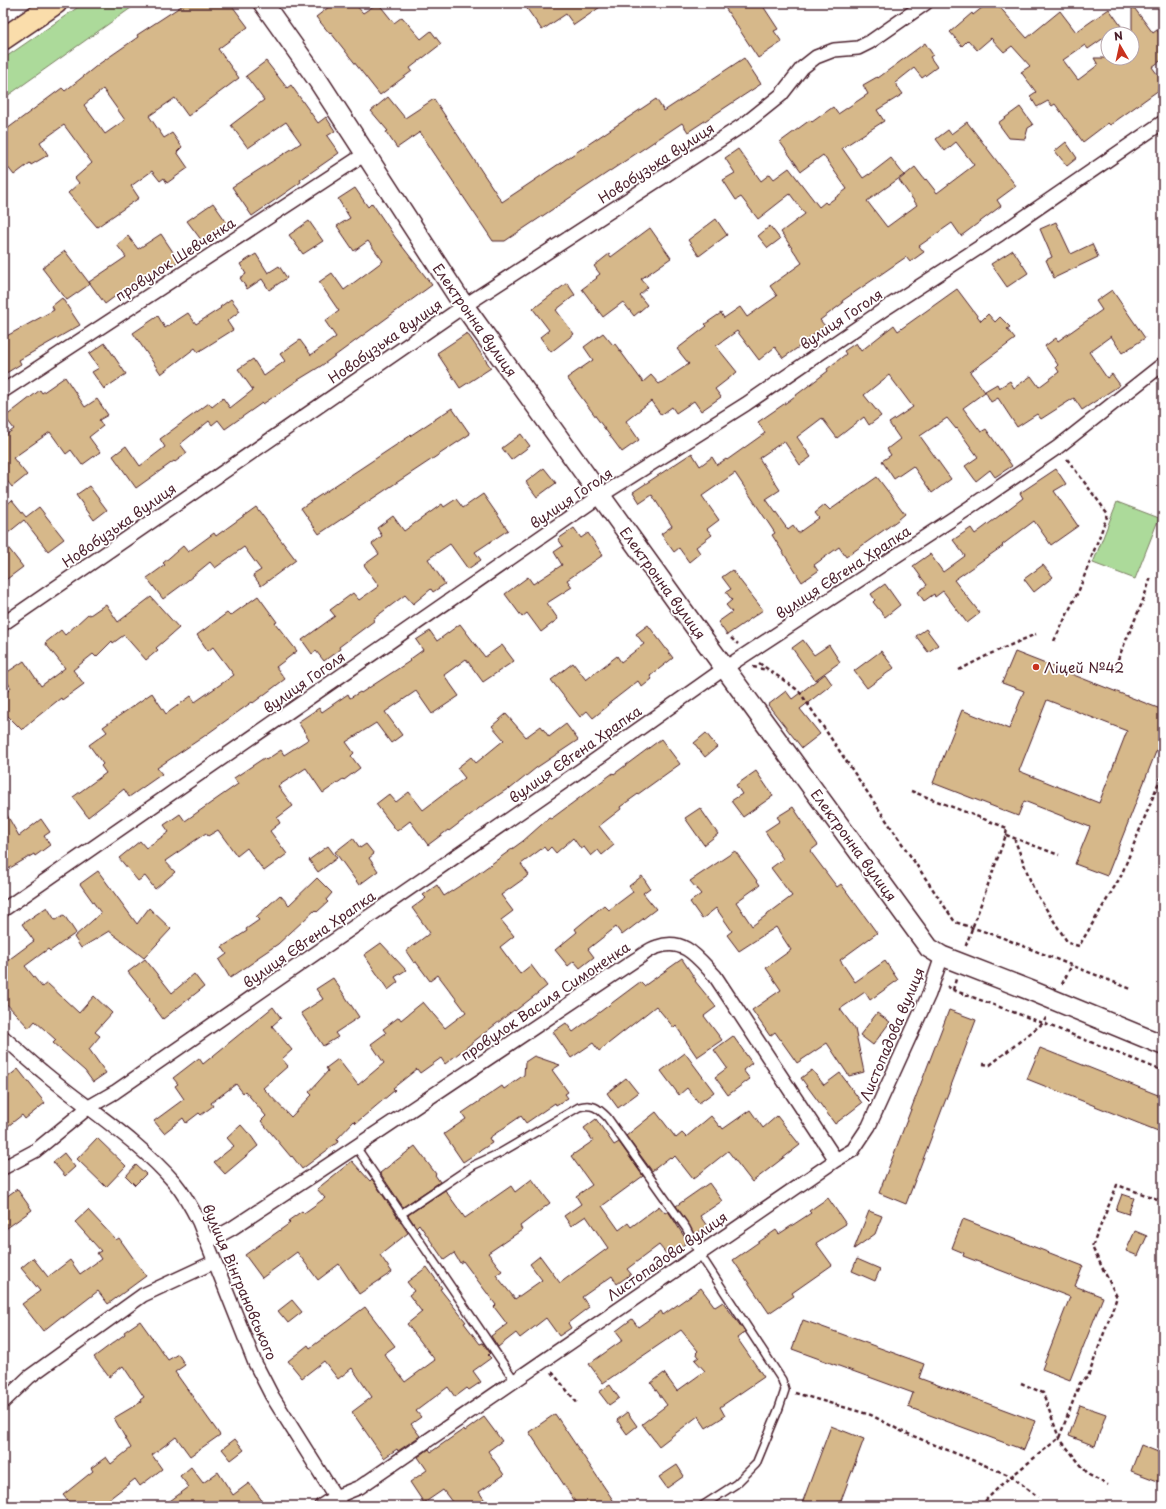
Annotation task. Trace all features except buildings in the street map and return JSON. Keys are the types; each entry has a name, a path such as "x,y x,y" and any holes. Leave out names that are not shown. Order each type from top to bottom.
{"main road":[{"path":"3,39 56,3"}],"street":[{"name":"Електронна вулиця","path":"263,3 319,82 464,306 600,496 929,948 942,956 961,962 1163,1045"},
{"name":"Новобузька вулиця","path":"3,624 464,306 746,123 781,95 802,68 816,57 834,50 858,48 870,42 926,3"},
{"name":"вулиця Гоголя","path":"3,910 600,496 746,404 886,308 1000,234 1163,122"},
{"name":"провулок Шевченка","path":"3,391 365,154"},
{"name":"вулиця Євгена Храпка","path":"3,1168 35,1151 89,1108 122,1088 581,770 725,668 969,508 1058,447 1163,364"},
{"name":"провулок Василя Симоненка","path":"207,1242 231,1229 356,1147 635,960 656,947 676,944 682,946 697,956 715,976 836,1160"},
{"name":"Листопадова вулиця","path":"321,1506 338,1501 360,1487 699,1253 853,1150 870,1126 929,994 942,956"},
{"name":"вулиця Вінграновського","path":"3,1037 42,1072 147,1155 175,1184 192,1209 207,1242 255,1363 272,1396 338,1501"},
{"path":"3,1402 29,1377 143,1295 214,1262"}],"lane":[{"path":"401,1214 474,1165 500,1153 579,1107 592,1105 600,1109 686,1228 699,1253 782,1380 785,1390 756,1464 736,1484 702,1506"},
{"path":"356,1147 515,1381"}],"path":[{"path":"1054,642 1079,590 1108,514 1058,447"},
{"path":"1115,666 1142,603 1151,577"},
{"path":"959,670 990,654 1036,634"},
{"path":"731,638 767,670 799,691 954,922 972,927 1131,989"},
{"path":"1014,838 1034,890 1068,942 1079,946 1121,876 1163,772"},
{"path":"911,791 1007,828 1006,835 972,927 953,990 1043,1023 1163,1072"},
{"path":"1006,835 1059,855"},
{"path":"983,1064 990,1065 1043,1023 1072,965"},
{"path":"980,1506 1011,1476 1059,1438 1080,1383 1088,1377 1117,1297 1092,1247 1117,1185 1163,1201"},
{"path":"543,1361 578,1404"},
{"path":"1021,1383 1043,1393 1059,1438 1089,1475 1108,1485"},
{"path":"785,1390 871,1415 901,1431 1011,1476 1038,1497"}],"green space":[{"path":"84,3 138,3 3,99 3,59"},
{"path":"1117,502 1159,518 1135,579 1093,563"}],"place":[{"name":"Ліцей №42","path":"1036,667"}]}
